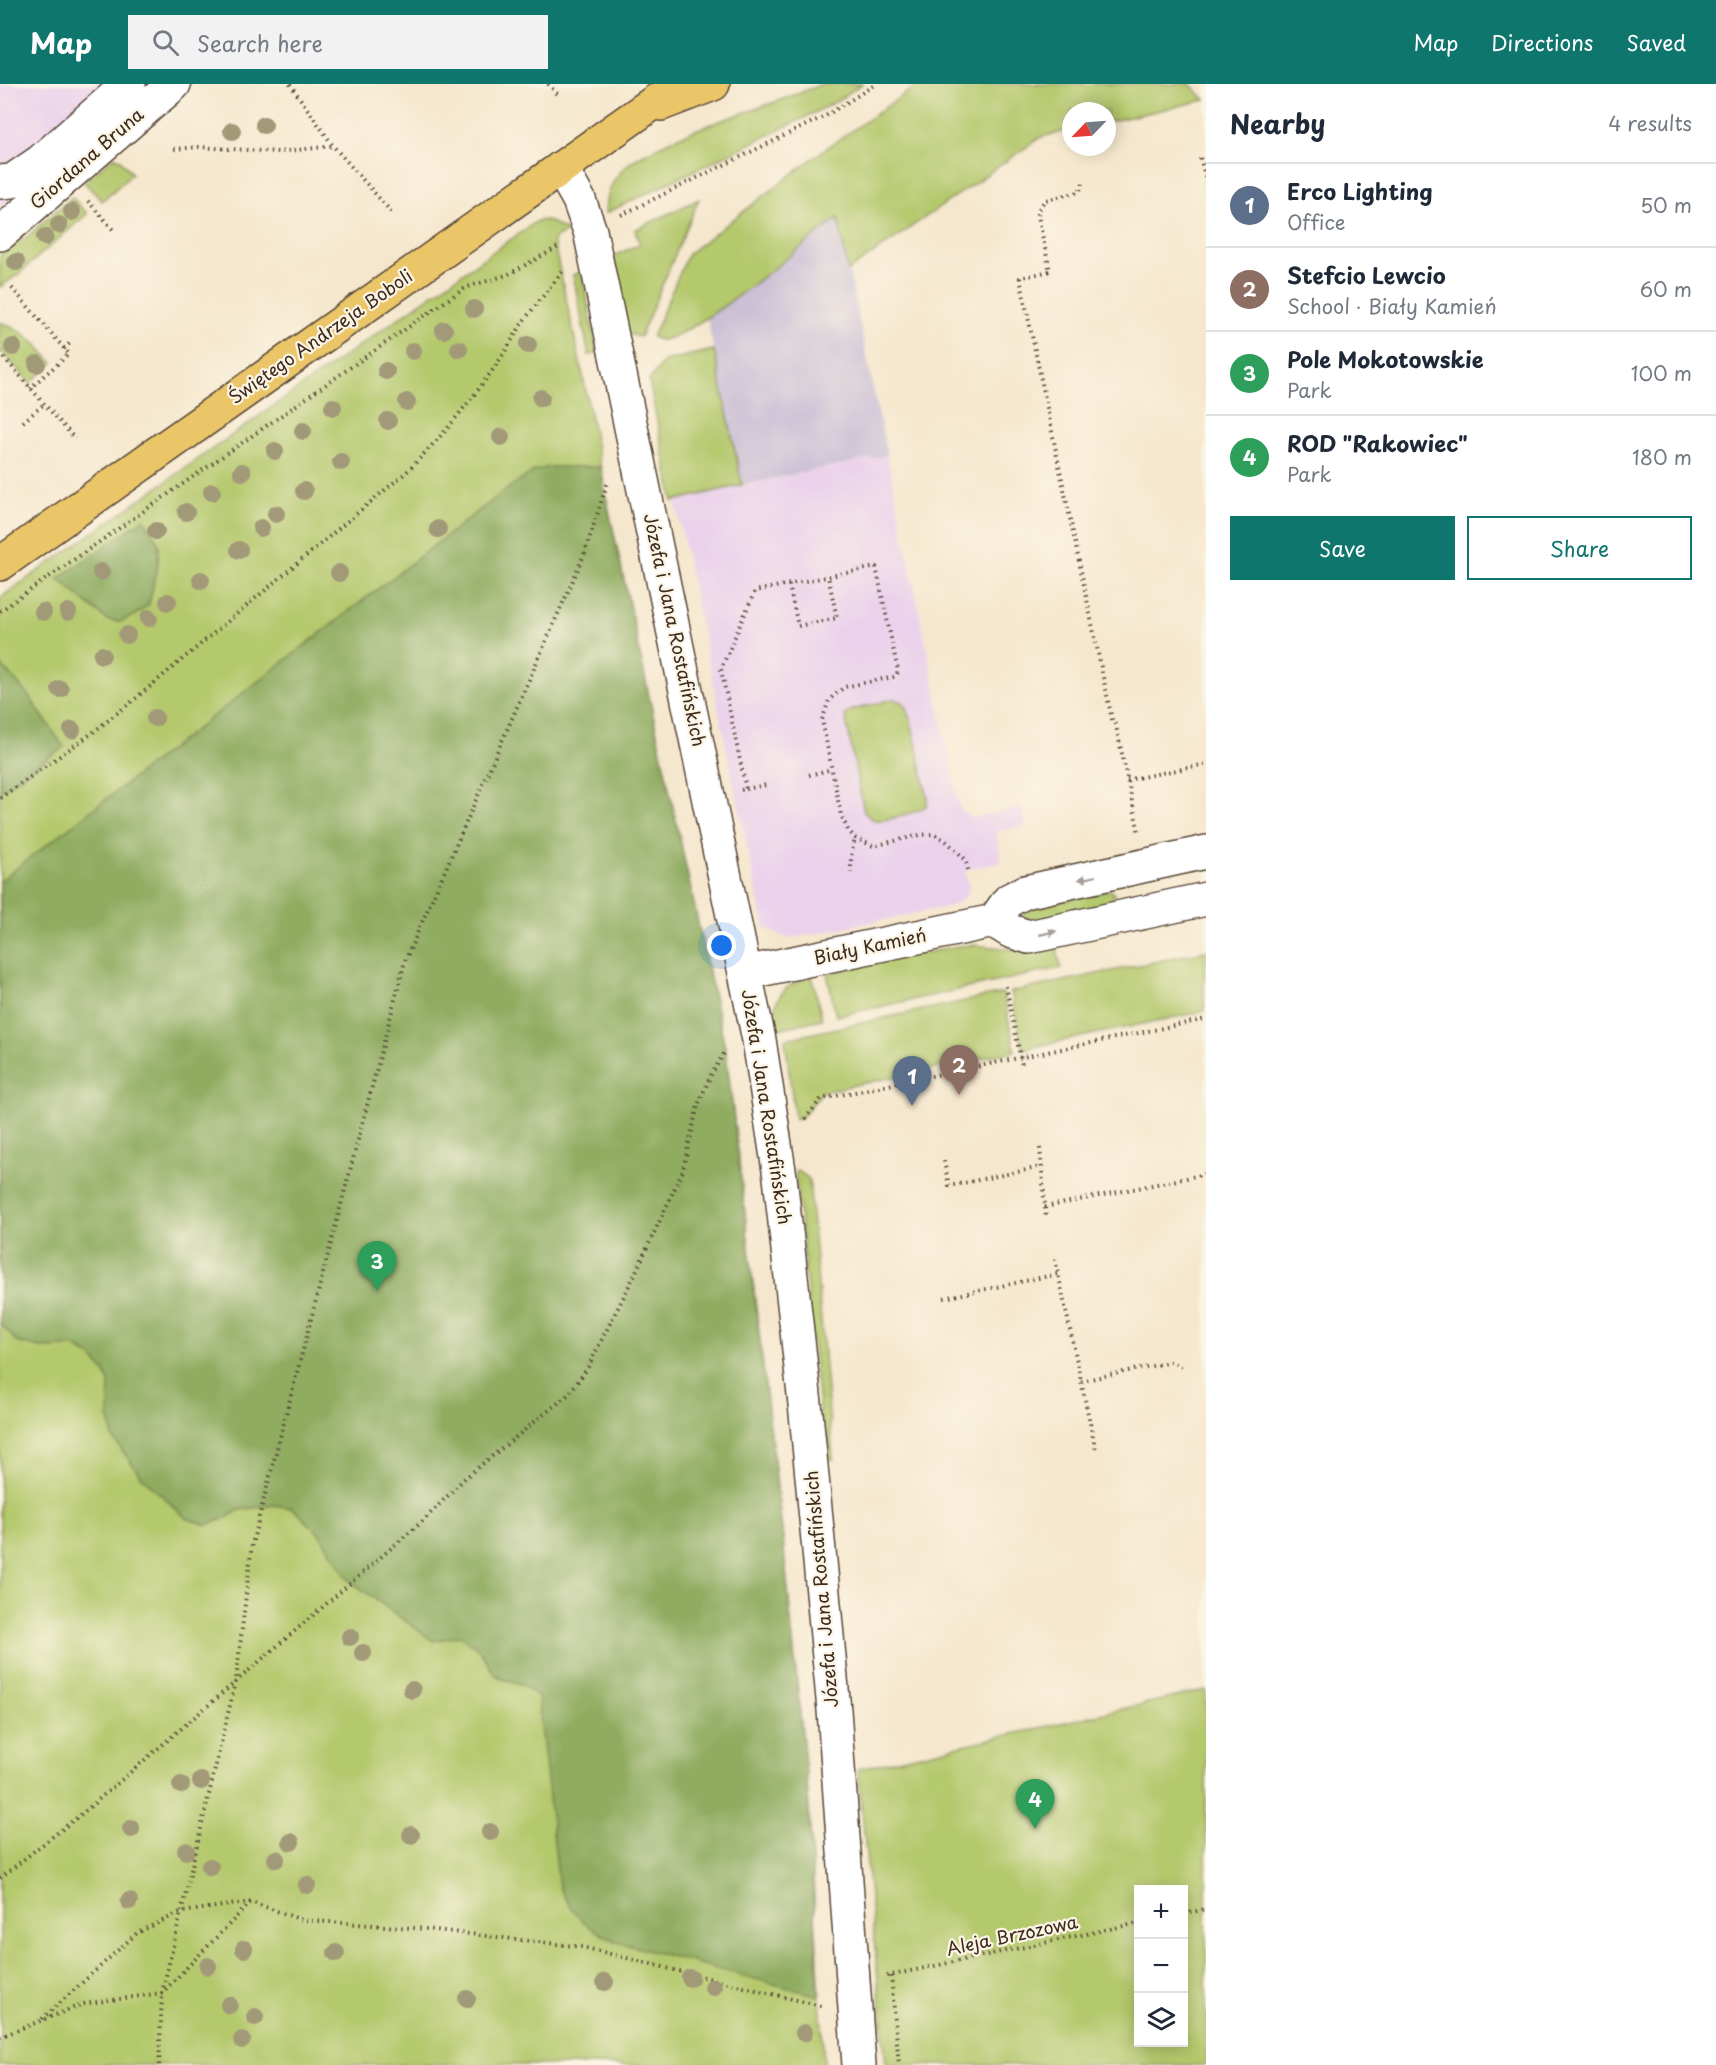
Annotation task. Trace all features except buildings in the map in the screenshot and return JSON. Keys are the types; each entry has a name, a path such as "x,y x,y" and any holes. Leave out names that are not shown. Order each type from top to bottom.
{"main road":[{"name":"Świętego Andrzeja Boboli","path":"0,564 680,84"},
{"name":"Świętego Andrzeja Boboli","path":"642,111 713,84"}],"street":[{"path":"0,182 12,181 41,161 129,84"},
{"name":"Giordana Bruna","path":"0,234 174,84"},
{"name":"Józefa i Jana Rostafińskich","path":"561,168 579,200 590,231 759,1040 780,1177 803,1391 834,1710 859,2065"},
{"path":"1206,852 1025,892 1008,900 994,921 1010,931 1029,937 1206,899"},
{"path":"1122,871 1132,915"},
{"name":"Biały Kamień","path":"745,974 994,921"}],"path":[{"path":"290,84 334,146 393,214"},
{"path":"548,84 560,97"},
{"path":"615,218 827,115 876,84"},
{"path":"174,149 199,147 278,152 334,146"},
{"path":"1200,158 1206,179"},
{"path":"67,177 115,232"},
{"path":"1083,183 1079,192 1045,200 1040,205 1038,216 1050,271 1020,278 1112,720 1116,726 1140,837"},
{"path":"0,611 462,290 507,274 566,243"},
{"path":"0,798 117,713 411,470 465,406 497,364 525,319 565,268"},
{"path":"12,288 69,354 30,388"},
{"path":"64,349 70,343"},
{"path":"0,353 75,440"},
{"path":"23,422 44,404"},
{"path":"159,2065 162,1993 236,1680 252,1544 405,961 584,555 609,475"},
{"path":"746,789 721,669 755,591 876,567 898,671 893,677 844,687 829,700 822,720 841,815 855,838 873,846 933,834 945,840 965,859 969,873"},
{"path":"789,585 798,626 837,618 828,576"},
{"path":"1127,780 1206,764"},
{"path":"809,775 832,769"},
{"path":"735,791 766,785"},
{"path":"851,873 851,856 855,838"},
{"path":"1006,986 1022,1065"},
{"path":"801,1123 821,1099 1206,1019"},
{"path":"1200,1020 1201,1028"},
{"path":"0,1878 84,1812 424,1520 465,1478 568,1395 587,1369 682,1173 698,1105 711,1075 730,1046"},
{"path":"1040,1148 1046,1218"},
{"path":"944,1161 949,1186 1041,1167"},
{"path":"1045,1207 1206,1174"},
{"path":"1055,1259 1096,1451"},
{"path":"944,1298 1058,1274"},
{"path":"1081,1381 1171,1362 1182,1367"},
{"path":"0,2037 83,2004 162,1993 252,1902"},
{"path":"39,2022 137,1933 181,1912 252,1902 302,1920 427,1929 582,1947 828,2008"},
{"path":"1188,1913 1206,1909"},
{"name":"Aleja Brzozowa","path":"899,2065 891,1976 1134,1924"}],"shaded area":[{"path":"0,84 144,84 0,208"},
{"path":"838,218 887,455 742,485 707,318"},
{"path":"887,455 960,809 971,818 1022,807 1026,826 996,832 1002,862 965,870 969,885 968,894 952,906 793,938 781,936 765,928 760,908 675,500"}],"green space":[{"path":"821,84 862,84 808,116 606,213 608,195 613,183 619,173 636,158 699,129"},
{"path":"919,84 1190,84 1205,100 1116,120 1116,102 1062,102 1062,132 1041,137 848,271 838,218 749,288 697,324 675,336 660,340 652,337 688,254 821,152"},
{"path":"114,157 120,159 132,174 102,201 84,182"},
{"path":"72,197 87,214 16,276 0,287 0,255 28,236"},
{"path":"699,199 640,337 627,334 612,257 640,244 635,230"},
{"path":"547,220 567,231 553,240 659,750 726,1052 782,1530 808,1795 824,2065 0,2065 0,598 537,221"},
{"path":"581,271 598,353 589,355 573,275"},
{"path":"0,322 30,338 53,363 30,383 20,372 21,369 16,368 0,349"},
{"path":"714,350 742,485 673,501 649,381 664,361"},
{"path":"550,467 601,467 726,1052 782,1530 808,1795 819,1996 617,1942 582,1921 559,1887 538,1697 522,1684 503,1679 493,1673 475,1645 459,1636 433,1641 349,1580 319,1533 292,1508 275,1505 239,1510 228,1517 206,1525 186,1518 141,1476 113,1438 109,1419 109,1382 104,1371 91,1356 74,1347 40,1348 17,1342 0,1323 0,881 511,486 534,471"},
{"path":"144,519 159,544 158,563 149,604 135,615 120,622 107,620 58,579"},
{"path":"0,664 28,695 64,747 0,791"},
{"path":"893,699 903,702 910,716 928,799 926,806 916,811 893,818 875,820 864,812 845,715 852,710"},
{"path":"1110,890 1114,894 1113,903 1032,922 1024,915 1024,909"},
{"path":"974,945 1021,950 1054,946 1057,948 1061,968 836,1016 827,973 958,946"},
{"path":"1206,951 1205,1011 1023,1049 1011,992"},
{"path":"812,976 822,1019 773,1030 774,1010 781,995 793,984"},
{"path":"1003,993 1015,1051 822,1092 801,1118 795,1119 785,1039"},
{"path":"797,1170 809,1179 833,1460 824,1455 795,1171"},
{"path":"1206,1690 1206,2065 886,2065 858,1769"}],"place":[{"name":"Stefcio Lewcio","path":"959,1095"},
{"name":"Erco Lighting","path":"912,1106"},
{"name":"Pole Mokotowskie","path":"377,1291"},
{"name":"ROD \"Rakowiec\"","path":"1035,1829"}]}
